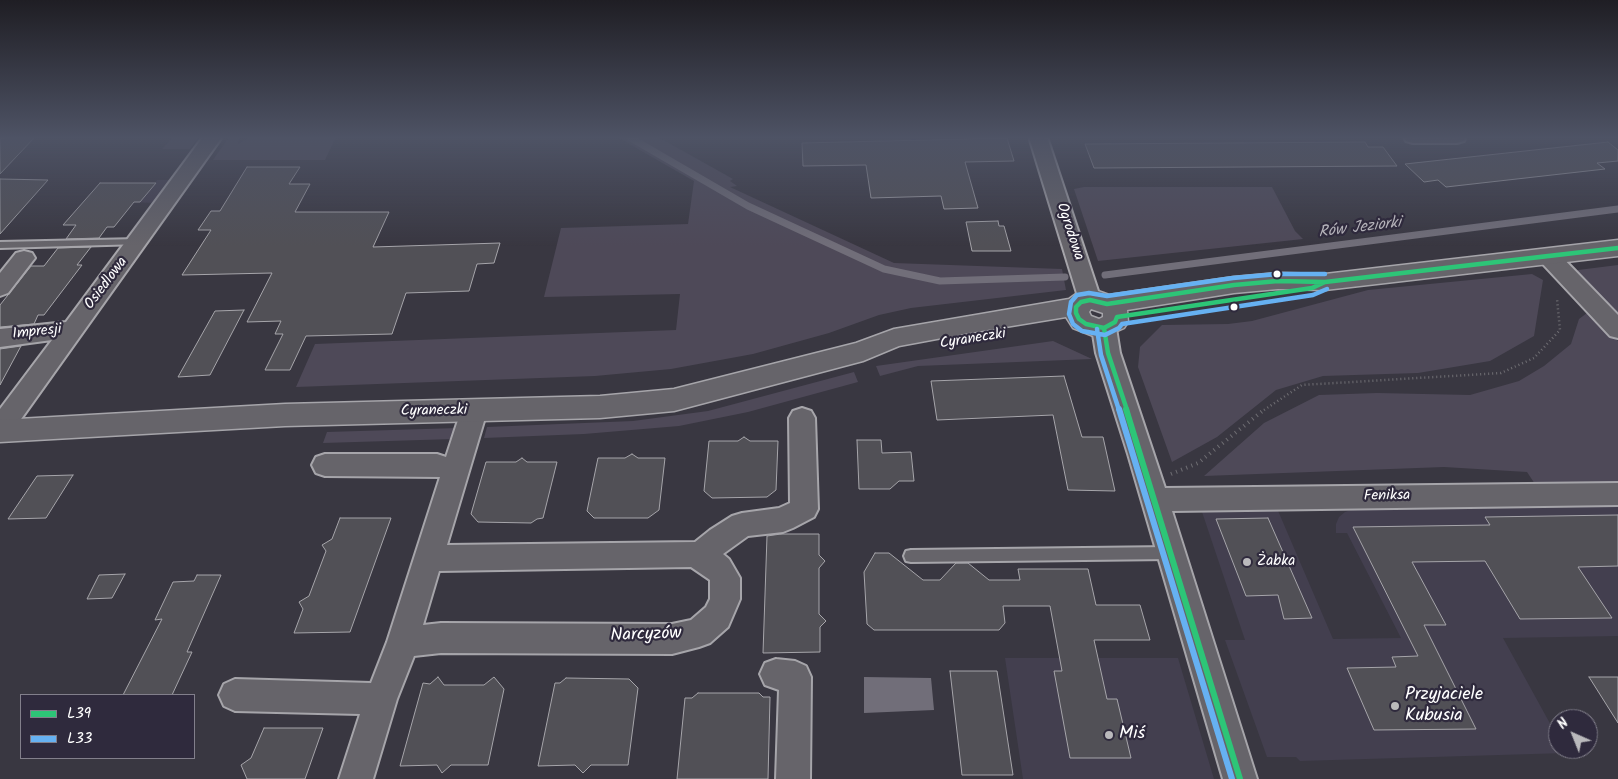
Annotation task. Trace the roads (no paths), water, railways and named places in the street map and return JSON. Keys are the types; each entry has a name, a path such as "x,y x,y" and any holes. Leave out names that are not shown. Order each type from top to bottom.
{"street":[{"name":"Osiedlowa","path":"0,430 187,173"},
{"name":"Ogrodowa","path":"1050,173 1152,491 1240,779"},
{"name":"Cyraneczki","path":"0,430 285,415 600,407 674,400 863,351 902,353 972,339 1068,326 1096,313 1186,309 1312,288 1325,282 1618,248"},
{"path":"1548,256 1618,330"},
{"path":"0,288 24,258"},
{"name":"Impresji","path":"0,338 74,329"},
{"path":"356,779 381,699 403,642 474,411"},
{"path":"699,557 720,539 742,525 783,520 804,509 802,418"},
{"path":"325,465 437,465 456,472"},
{"name":"Feniksa","path":"1152,491 1618,494"},
{"name":"Narcyzów","path":"403,642 441,638 672,639 699,633 717,616 725,599 725,578 718,568 707,560 692,554 428,558"},
{"path":"776,674 795,676 793,779"},
{"path":"235,695 381,699"}],"lane":[{"path":"0,244 138,242"},
{"path":"912,556 1170,553"}],"waterway":[{"path":"692,173 748,206 884,269 940,281 1065,277"},
{"name":"Rów Jeziorki","path":"1105,275 1618,209"}],"place":[{"name":"Żabka","path":"1247,562"},
{"name":"Przyjaciele Kubusia","path":"1395,706"},
{"name":"Miś","path":"1109,735"}]}
